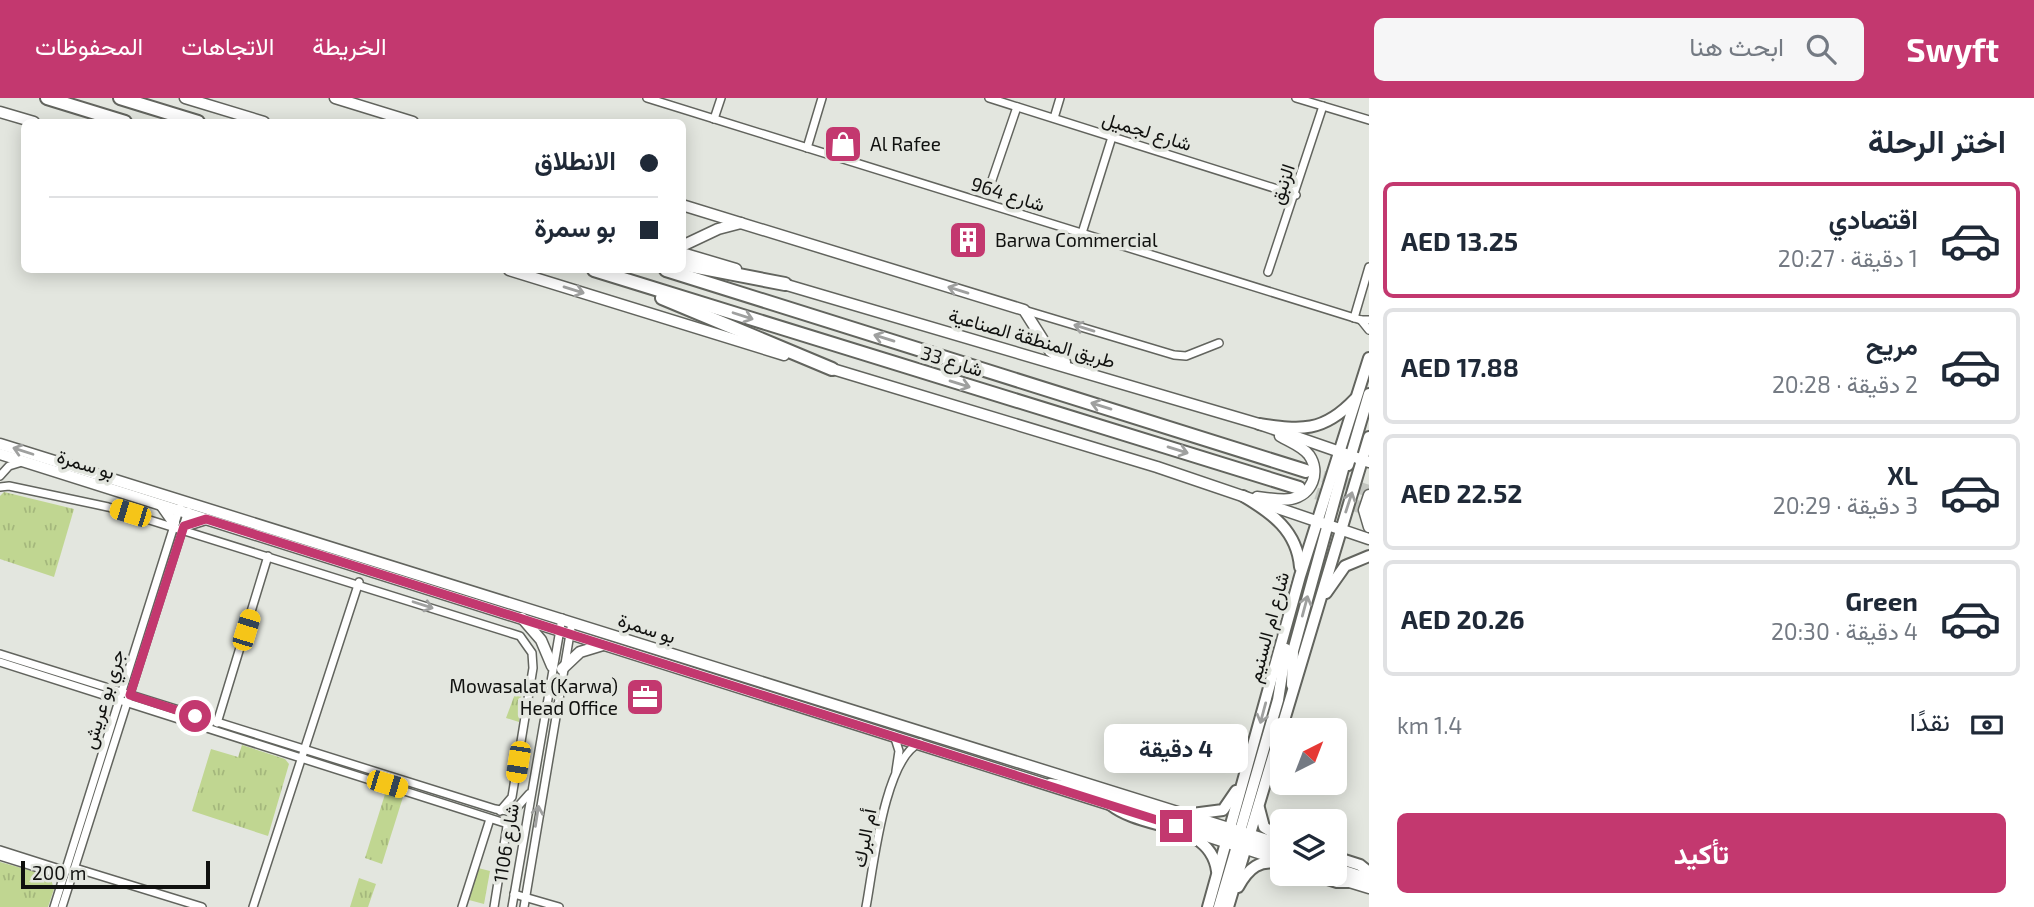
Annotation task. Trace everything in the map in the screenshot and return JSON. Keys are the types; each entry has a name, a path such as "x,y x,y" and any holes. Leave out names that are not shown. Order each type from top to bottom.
{"highway":[{"path":"47,98 115,119"},
{"path":"120,98 188,119"},
{"path":"686,265 785,284"},
{"name":"شارع 33","path":"604,273 1299,488"},
{"name":"شارع 33","path":"676,273 1306,471"},
{"path":"608,274 832,369"}],"main road":[{"name":"شارع ام السنيم","path":"1225,906 1256,740 1300,576 1322,523 1339,452 1363,395 1369,358"},
{"path":"1259,424 1298,429 1318,426 1339,415 1363,395"},
{"path":"1340,529 1334,522 1332,513 1350,456 1363,395"},
{"name":"شارع ام السنيم","path":"1208,907 1217,876 1262,788 1292,697 1340,529 1366,461 1369,437"},
{"path":"1243,496 1272,514 1292,537 1300,559 1300,576"},
{"path":"1292,697 1293,651 1322,523"},
{"path":"1314,614 1339,572 1353,561 1369,556"},
{"path":"1238,838 1278,700 1291,608"},
{"path":"1192,814 1212,813 1227,807 1236,793 1246,758 1256,740"},
{"path":"1050,784 1072,787 1270,847"},
{"path":"1262,788 1259,807 1261,820 1270,832"},
{"path":"1111,805 1123,815 1200,839 1210,850 1217,876"},
{"path":"1225,906 1253,867 1270,862"},
{"path":"1347,862 1360,865 1369,873"},
{"path":"1347,872 1369,879"}],"street":[{"path":"185,98 254,119"},
{"path":"335,98 402,119"},
{"path":"359,98 374,111"},
{"name":"شارع 964","path":"647,98 1361,319"},
{"path":"714,119 721,98"},
{"path":"807,148 822,98"},
{"name":"شارع لجميل","path":"989,98 1296,194"},
{"path":"1054,118 1060,98"},
{"path":"1296,98 1369,121"},
{"name":"الزنبق","path":"1268,272 1323,106"},
{"path":"991,183 1017,107"},
{"path":"0,112 24,119"},
{"path":"1082,233 1112,137"},
{"name":"طريق المنطقة الصناعية","path":"686,206 1174,355 1186,356 1219,343"},
{"path":"686,244 718,229 745,223"},
{"name":"طريق المنطقة الصناعية","path":"686,254 1259,424 1366,461"},
{"path":"1369,267 1361,319 1369,330"},
{"path":"519,273 1144,463 1369,539"},
{"path":"1024,310 1050,351 1074,368"},
{"path":"1243,496 1292,499 1307,491 1314,478 1313,464 1307,453 1259,424"},
{"name":"بو سمرة","path":"0,444 185,507 1192,814 1270,856"},
{"name":"بو سمرة","path":"0,454 162,505 185,507 206,519 521,618 566,625 610,646 1111,805 1238,838 1270,843"},
{"path":"0,476 9,466 22,462"},
{"path":"0,487 9,486 108,507 178,526 515,633 530,649 533,668 514,788 509,803 500,811"},
{"path":"1369,495 1364,510 1369,527"},
{"path":"162,505 178,526"},
{"name":"جري بو عريش","path":"62,907 185,507"},
{"path":"178,526 206,519"},
{"path":"217,723 268,556"},
{"path":"253,907 359,582"},
{"path":"521,618 541,640 557,667 585,649 610,646"},
{"name":"شارع 1106","path":"513,900 529,794 566,625"},
{"path":"0,654 125,698 302,754 510,813"},
{"path":"0,662 217,723 507,824 517,829 522,842"},
{"name":"شارع 1106","path":"525,902 557,667"},
{"name":"جري بو عريش","path":"54,907 125,698"},
{"name":"أم البرك","path":"894,735 899,751 895,775"},
{"name":"أم البرك","path":"866,907 889,792 907,752 921,743"},
{"path":"494,907 510,813 518,808 529,794"},
{"path":"462,907 490,819"},
{"path":"0,850 65,874"},
{"path":"0,856 65,874"},
{"path":"75,868 202,907"},
{"path":"1347,881 1369,888"},
{"path":"528,883 536,904"},
{"path":"513,900 549,907"},
{"path":"536,904 559,907"}],"green space":[{"path":"4,492 74,509 54,577 0,559 0,496"},
{"path":"518,686 522,689 519,722 506,718"},
{"path":"242,745 285,759 289,764 268,836 192,811 211,749 238,757"},
{"path":"386,791 403,797 382,864 365,858"},
{"path":"0,862 50,876 54,889 48,907 0,907"},
{"path":"478,868 490,871 484,904 469,900"},
{"path":"359,878 376,884 368,907 350,907"}],"tunnel":[{"path":"1306,471 1369,491"},
{"path":"1299,488 1369,510"}],"place":[{"name":"Al Rafee","path":"843,144"},
{"name":"Barwa Commercial","path":"968,240"},
{"name":"Mowasalat (Karwa) Head Office","path":"645,697"}],"route":[{"path":"195,716 130,695 184,526 206,519 972,759 1176,826"}]}
